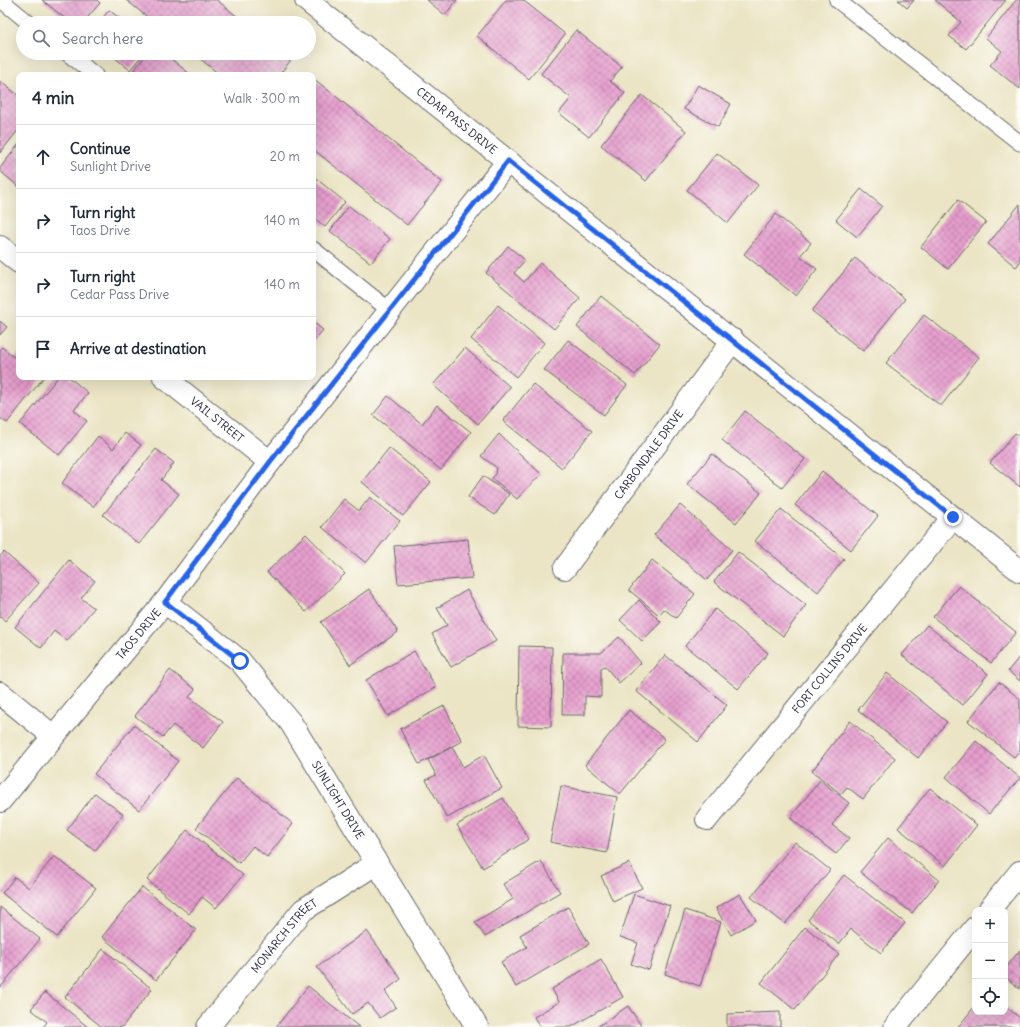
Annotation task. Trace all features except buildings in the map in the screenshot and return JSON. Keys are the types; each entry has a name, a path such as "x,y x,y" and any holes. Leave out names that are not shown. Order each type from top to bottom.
{"street":[{"name":"CEDAR PASS DRIVE","path":"306,0 1020,571"},
{"name":"TAOS DRIVE","path":"0,801 165,602 270,462 508,161"},
{"path":"0,247 16,260"},
{"name":"CARBONDALE DRIVE","path":"565,568 733,340"},
{"name":"VAIL STREET","path":"168,380 270,462"},
{"name":"FORT COLLINS DRIVE","path":"707,819 953,517"},
{"name":"SUNLIGHT DRIVE","path":"165,602 240,661 291,722 477,1027"},
{"path":"0,693 53,736"},
{"name":"MONARCH STREET","path":"208,1027 303,910 377,863"},
{"path":"991,907 1020,872"},
{"path":"895,1027 972,932"}],"lane":[{"path":"0,0 20,16"},
{"path":"837,0 1020,143"},
{"path":"76,60 91,72"},
{"path":"316,251 390,310"}],"route":[{"path":"240,661 165,602 270,462 508,161 953,517"}]}
